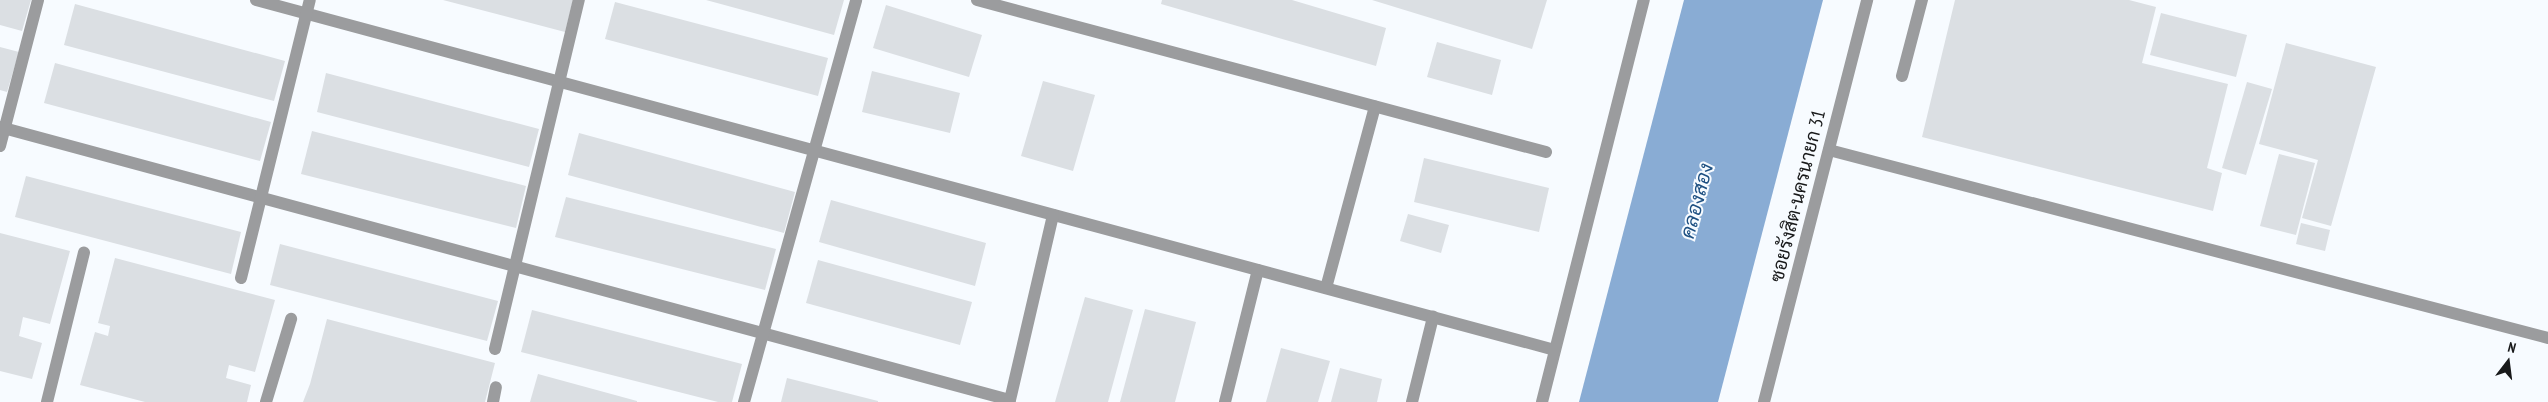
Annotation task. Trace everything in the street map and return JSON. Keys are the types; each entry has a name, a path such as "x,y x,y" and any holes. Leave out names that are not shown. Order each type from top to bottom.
{"street":[{"path":"0,146 2,128 38,0"},
{"path":"256,0 1555,350"},
{"path":"241,278 310,0"},
{"path":"495,349 580,0"},
{"path":"744,402 856,0"},
{"path":"977,0 1546,152"},
{"path":"1542,402 1644,0"},
{"name":"ซอยรังสิต-นครนายก 31","path":"1766,401 1868,0"},
{"path":"1902,76 1922,0"},
{"path":"1326,288 1375,106"},
{"path":"2,128 1010,401 1053,215"},
{"path":"1829,150 2548,338"},
{"path":"47,402 84,252"},
{"path":"1225,402 1258,270"},
{"path":"1412,402 1433,317"},
{"path":"266,402 291,319"},
{"path":"493,402 496,387"}],"water":[{"name":"คลองสอง","path":"1684,0 1823,0 1718,402 1579,402"}],"building":[{"path":"0,0 31,0 22,31 0,25"},
{"path":"443,0 573,0 565,32"},
{"path":"706,0 844,0 834,35"},
{"path":"1162,0 1292,0 1386,28 1376,66 1161,4"},
{"path":"1372,0 1547,0 1532,49"},
{"path":"1955,0 2129,0 2156,7 2142,63 2228,84 2207,168 2222,173 2213,211 1922,137"},
{"path":"615,2 828,58 818,96 605,39"},
{"path":"75,4 285,61 274,101 64,45"},
{"path":"886,5 982,35 969,77 873,48"},
{"path":"2161,13 2247,35 2236,77 2150,55"},
{"path":"1437,42 1501,60 1492,95 1427,77"},
{"path":"2286,43 2376,67 2331,226 2302,218 2318,160 2259,144"},
{"path":"0,47 19,52 7,92 0,90"},
{"path":"55,63 271,122 260,161 44,103"},
{"path":"872,71 960,93 950,133 862,112"},
{"path":"326,73 539,129 529,167 317,112"},
{"path":"1043,81 1095,95 1073,171 1021,156"},
{"path":"2247,82 2272,89 2246,175 2222,168"},
{"path":"312,131 526,186 516,228 301,174"},
{"path":"579,133 795,192 784,233 568,175"},
{"path":"2279,154 2315,163 2296,235 2260,226"},
{"path":"1424,158 1549,188 1539,232 1414,202"},
{"path":"26,176 241,232 231,274 15,217"},
{"path":"566,197 776,249 765,290 555,237"},
{"path":"831,200 986,243 975,286 819,242"},
{"path":"1408,214 1449,225 1441,253 1400,241"},
{"path":"2301,223 2330,230 2325,251 2296,244"},
{"path":"0,233 70,251 50,324 23,317 19,336 42,343 32,379 0,371"},
{"path":"280,244 498,301 487,341 270,285"},
{"path":"115,258 275,300 255,372 229,365 226,378 251,385 247,402 145,402 80,385 95,332 108,336 110,326 98,323"},
{"path":"818,260 972,302 960,345 806,303"},
{"path":"1085,297 1133,310 1108,402 1055,402"},
{"path":"1145,309 1196,322 1175,402 1120,402"},
{"path":"532,310 742,364 732,402 718,402 521,352"},
{"path":"327,319 495,363 485,402 303,402 310,384"},
{"path":"1281,348 1330,361 1318,402 1266,402"},
{"path":"1340,368 1382,379 1377,402 1331,402"},
{"path":"538,374 637,401 637,402 530,402"},
{"path":"787,378 878,401 878,402 781,402"}]}
